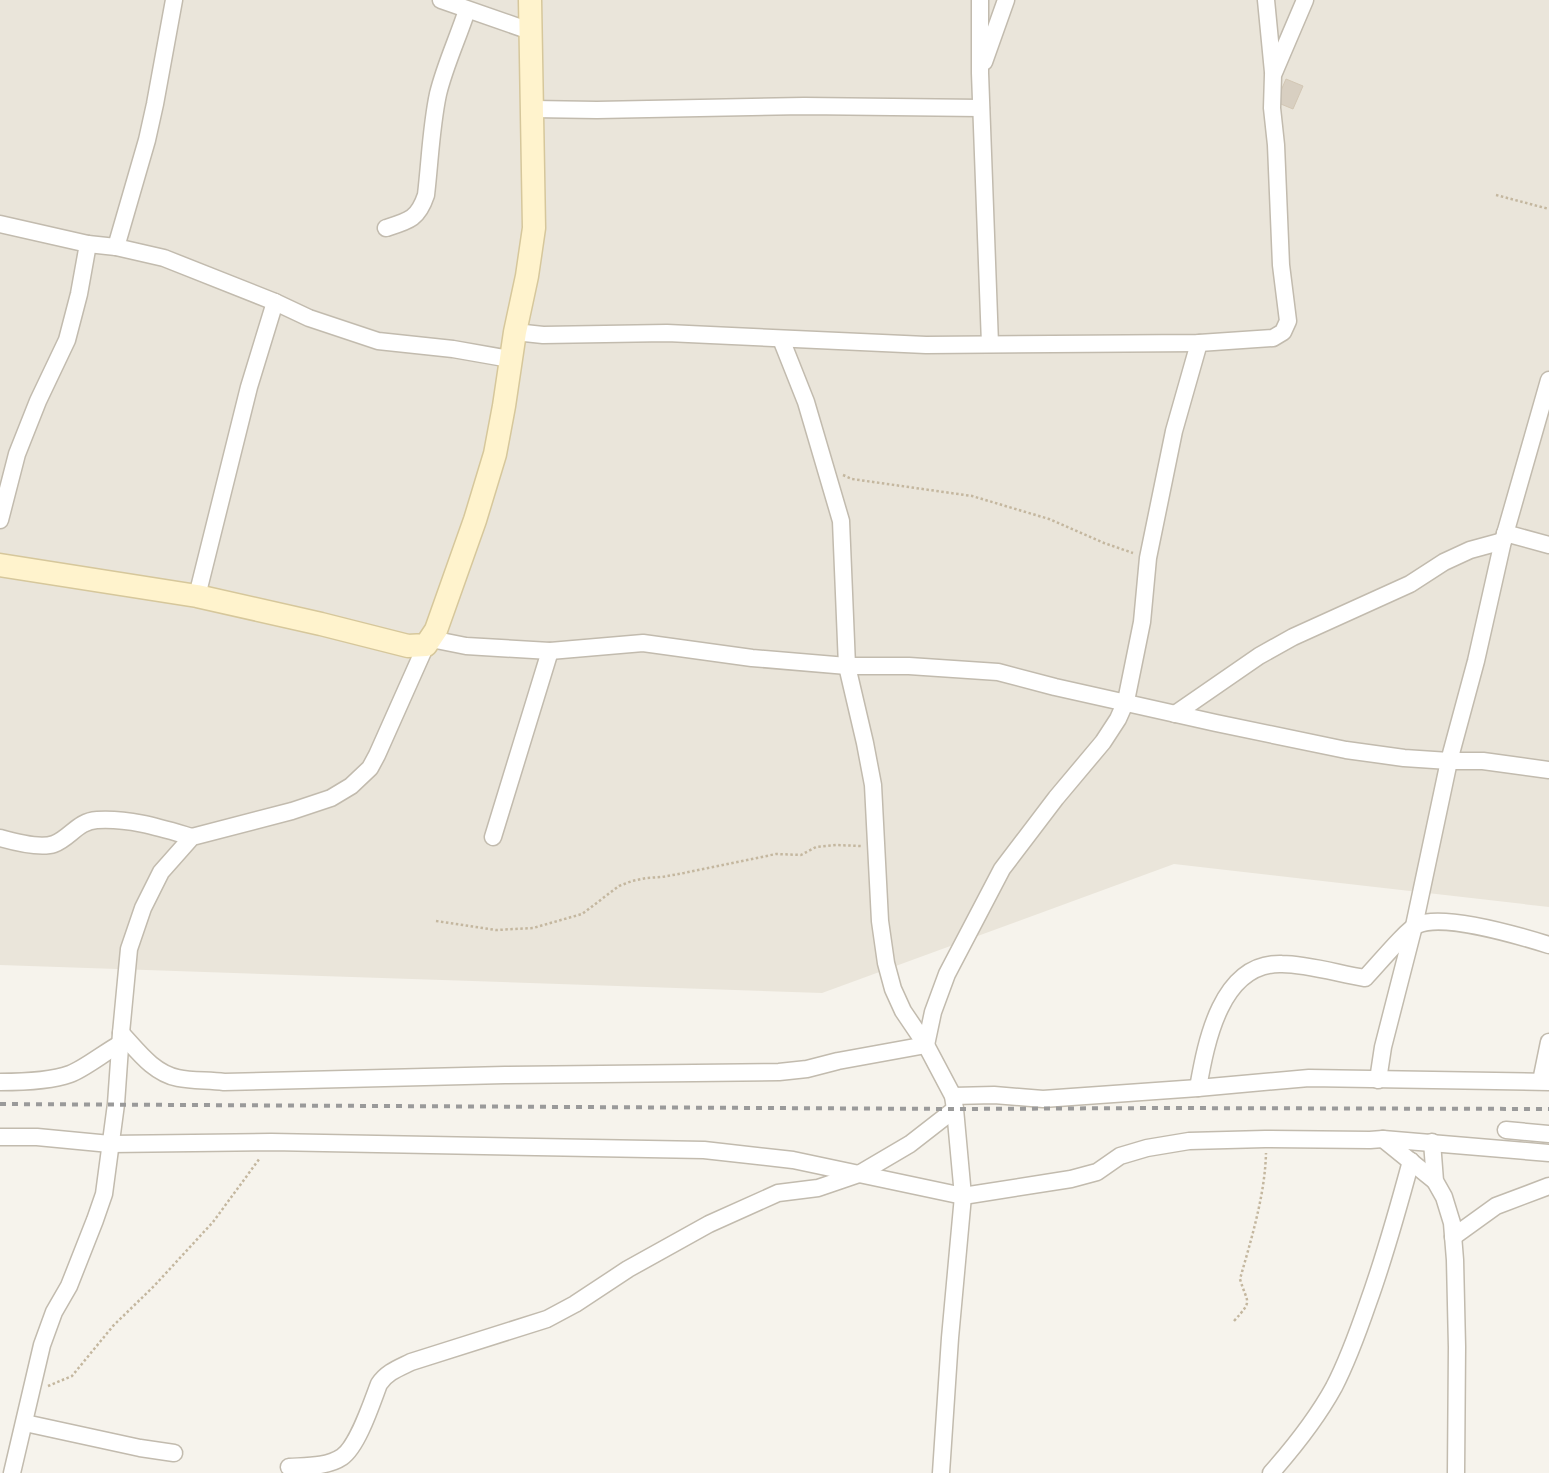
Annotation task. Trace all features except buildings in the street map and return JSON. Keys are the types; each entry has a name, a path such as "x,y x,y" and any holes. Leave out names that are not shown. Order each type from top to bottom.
{"street":[{"path":"116,247 151,122 174,0"},
{"path":"441,0 530,31"},
{"path":"0,838 20,843 53,844 81,824 96,820 142,823 192,836 292,811 331,798 351,786 370,768 429,642 474,520 495,454 534,228 530,0"},
{"path":"980,0 981,108 990,344"},
{"path":"980,73 1006,0"},
{"path":"515,332 543,335 667,333 926,345 1199,343 1273,338 1283,332 1288,321 1281,265 1276,145 1272,108 1273,75 1266,0"},
{"path":"1273,75 1306,0"},
{"path":"386,228 410,221 422,207 427,186 434,112 454,45 468,10"},
{"path":"533,109 597,110 804,106 981,108"},
{"path":"0,224 88,244 116,247 164,258 275,302 309,318 378,341 453,349 510,359"},
{"path":"0,520 17,454 38,402 68,340 88,244"},
{"path":"197,596 249,387 275,302"},
{"path":"781,339 806,402 841,520 847,666 873,785 880,921 886,963 893,989 903,1011 926,1045 954,1102 963,1196 950,1338 941,1473"},
{"path":"926,1045 933,1012 948,974 1002,870 1056,798 1103,742 1118,719 1126,701 1142,622 1148,558 1174,431 1199,343"},
{"path":"1378,1080 1383,1047 1414,926 1449,761 1476,661 1504,537 1549,380"},
{"path":"1175,714 1259,656 1294,637 1410,584 1444,562 1470,550 1504,537 1549,544"},
{"path":"0,565 197,596 408,646 429,642 550,651 643,643 752,658 847,666 909,666 998,672 1175,714 1346,750 1404,758 1483,761 1549,770"},
{"path":"493,837 550,651"},
{"path":"12,1473 42,1345 51,1320 69,1286 104,1194 116,1104 120,1038 129,949 143,908 162,872 192,836"},
{"path":"1198,1088 1204,1055 1224,1000 1234,984 1258,967 1282,964 1365,978 1414,926 1436,921 1499,932 1549,945"},
{"path":"120,1038 164,1073 178,1078 224,1082 496,1075 779,1072 807,1070 838,1061 926,1045"},
{"path":"0,1082 52,1078 71,1074 105,1052 120,1038"},
{"path":"289,1467 320,1465 341,1458 347,1453 354,1443 379,1384 391,1372 411,1362 547,1319 576,1304 628,1269 709,1224 778,1193 818,1188 859,1174 910,1144 954,1102 994,1094 1042,1099 1309,1078 1545,1082 1549,1042"},
{"path":"1506,1130 1549,1134"},
{"path":"0,1137 37,1137 110,1144 271,1142 704,1150 794,1160 963,1196 1088,1175 1097,1172 1120,1156 1147,1148 1190,1141 1383,1139 1549,1153"},
{"path":"1383,1139 1435,1181 1444,1197 1452,1223 1455,1260 1457,1347 1456,1473"},
{"path":"1432,1142 1435,1181"},
{"path":"1271,1473 1288,1454 1312,1421 1333,1389 1350,1353 1393,1230 1411,1161"},
{"path":"1453,1237 1496,1206 1549,1186"},
{"path":"25,1422 140,1448 174,1453"}],"path":[{"path":"1496,195 1549,209"},
{"path":"825,468 852,479 972,496 1049,519 1104,543 1148,558"},
{"path":"436,921 496,930 533,928 582,914 619,886 646,878 684,873 776,854 801,855 816,847 836,845 875,846"},
{"path":"1234,1321 1247,1305 1248,1300 1240,1279 1248,1254 1260,1200 1266,1155 1265,1140"},
{"path":"31,1392 61,1382 72,1376 113,1326 155,1285 214,1222 271,1142"}],"shaded area":[{"path":"0,0 1549,0 1549,907 1174,864 822,993 0,965"}],"railway":[{"path":"0,1104 955,1109 1549,1109"}]}
